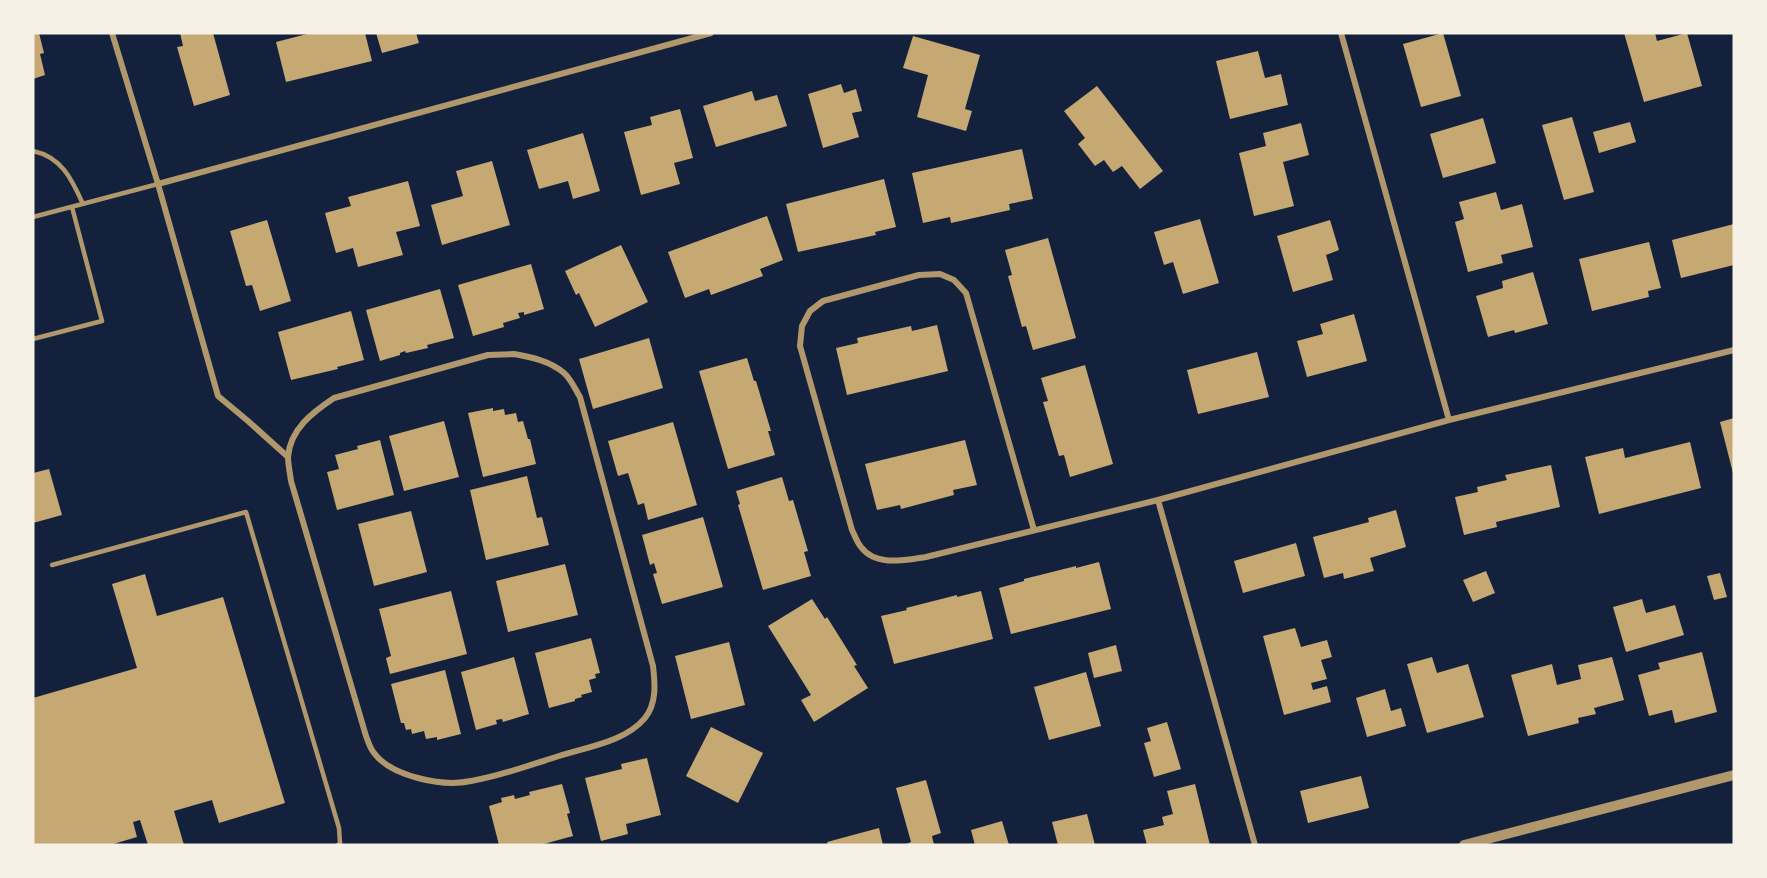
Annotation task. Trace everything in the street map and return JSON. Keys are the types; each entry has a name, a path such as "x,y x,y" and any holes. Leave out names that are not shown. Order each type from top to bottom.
{"street":[{"path":"112,33 158,184 218,396 288,457 291,481 366,736 374,753 402,773 416,778 438,782 469,782 605,742 632,731 647,716 655,692 653,666 580,397 565,374 552,365 533,358 514,354 488,355 334,398 301,424 292,439 288,457"},
{"path":"158,184 711,33"},
{"path":"1341,33 1449,420"},
{"path":"1035,530 966,293 954,280 940,274 919,275 823,301 810,311 802,326 800,346 852,530 862,549 875,558 891,561 926,557 1158,500 1449,420 1734,350"},
{"path":"1158,500 1255,845"},
{"path":"1464,845 1734,775"}],"lane":[{"path":"33,151 43,153 54,160 69,174 83,204"},
{"path":"33,217 158,184"},
{"path":"33,339 102,321 72,207"},
{"path":"52,565 246,512 339,828 338,845"}],"building":[{"path":"33,33 39,33 44,53 40,54 45,75 33,79"},
{"path":"180,33 213,33 230,95 194,106 177,47 183,46"},
{"path":"311,33 365,33 372,61 286,82 276,42"},
{"path":"376,33 416,33 419,43 382,53"},
{"path":"1443,33 1461,96 1421,107 1403,44"},
{"path":"1624,33 1655,33 1657,41 1687,33 1702,86 1644,102"},
{"path":"913,36 980,55 965,109 972,111 966,131 917,117 928,75 903,68"},
{"path":"1258,51 1265,78 1281,74 1288,105 1230,119 1216,61"},
{"path":"841,84 844,93 856,89 862,111 852,113 859,137 823,148 808,94"},
{"path":"1097,86 1163,171 1140,189 1122,166 1113,172 1104,160 1095,166 1078,144 1085,138 1064,111"},
{"path":"752,91 755,101 777,95 787,126 716,147 703,106"},
{"path":"680,109 693,158 674,163 680,184 641,195 624,132 652,125 650,117"},
{"path":"1572,117 1594,192 1564,200 1542,125"},
{"path":"1483,118 1496,163 1443,178 1430,134"},
{"path":"1630,122 1636,142 1599,153 1593,132"},
{"path":"1301,123 1309,155 1283,162 1294,206 1254,216 1239,153 1266,146 1263,133"},
{"path":"583,133 600,191 573,199 568,181 539,189 527,150"},
{"path":"1022,149 1033,199 1009,204 1010,210 951,223 950,217 923,223 912,173"},
{"path":"492,161 510,225 442,245 431,205 463,196 456,171"},
{"path":"884,179 896,227 875,232 876,235 798,252 786,204"},
{"path":"408,181 420,226 396,232 403,255 358,267 353,248 336,253 325,213 351,206 348,197"},
{"path":"1496,192 1501,210 1522,204 1533,247 1501,255 1503,263 1468,272 1455,222 1464,219 1459,202"},
{"path":"767,216 783,260 760,269 763,276 711,295 709,289 685,298 668,252"},
{"path":"1200,219 1219,283 1183,294 1173,262 1164,265 1154,232"},
{"path":"267,220 291,301 260,311 252,285 246,286 230,231"},
{"path":"1330,220 1339,250 1326,255 1333,280 1293,292 1277,236"},
{"path":"1734,224 1734,265 1681,278 1672,240"},
{"path":"1048,238 1076,338 1033,350 1026,326 1022,327 1008,276 1012,275 1005,250"},
{"path":"1649,242 1661,288 1648,291 1649,297 1592,311 1579,259"},
{"path":"621,245 648,302 595,327 579,293 576,295 565,271"},
{"path":"531,264 544,309 524,315 524,312 518,313 520,318 503,323 504,327 473,336 458,285"},
{"path":"1533,272 1548,324 1515,333 1514,330 1488,337 1476,296 1503,288 1502,281"},
{"path":"440,289 454,338 427,345 428,348 406,353 405,351 400,355 380,361 366,310"},
{"path":"351,311 364,360 337,367 338,369 291,380 278,332"},
{"path":"1354,314 1367,361 1307,377 1297,341 1323,334 1320,324"},
{"path":"937,325 948,371 847,395 836,348 858,343 857,338 911,326 912,331"},
{"path":"649,338 663,388 593,409 579,359"},
{"path":"1257,352 1269,397 1198,414 1187,370"},
{"path":"747,358 771,431 768,431 775,455 728,469 699,371"},
{"path":"1085,365 1113,464 1070,477 1064,455 1059,456 1043,402 1048,401 1041,378"},
{"path":"493,408 493,411 504,409 505,415 516,413 518,422 523,421 536,464 483,477 468,413"},
{"path":"1734,418 1734,473 1733,473 1720,422"},
{"path":"444,421 459,477 404,491 389,436"},
{"path":"673,422 697,505 648,520 644,503 638,505 628,473 618,476 608,441"},
{"path":"380,440 394,495 337,510 327,472 339,469 335,455"},
{"path":"965,440 977,485 953,490 954,495 901,509 900,505 877,510 865,464"},
{"path":"1690,442 1701,488 1599,514 1585,457 1623,448 1625,458"},
{"path":"1551,465 1560,507 1496,522 1497,527 1464,535 1455,497 1478,492 1477,487 1507,480 1505,475"},
{"path":"49,469 62,515 33,523 33,473"},
{"path":"527,476 537,518 542,517 549,545 486,560 470,490"},
{"path":"782,477 789,501 793,500 808,551 804,552 811,576 763,590 736,491"},
{"path":"1396,510 1406,547 1370,558 1374,571 1344,579 1343,573 1324,578 1313,537 1369,522 1368,518"},
{"path":"411,511 427,572 374,586 358,524"},
{"path":"703,517 723,587 662,604 653,574 657,573 654,563 650,565 642,535"},
{"path":"1296,543 1305,576 1243,593 1234,561"},
{"path":"1099,562 1111,609 1011,634 999,588 1024,581 1024,579"},
{"path":"565,564 578,615 508,632 496,581"},
{"path":"1486,571 1495,593 1473,602 1463,580"},
{"path":"1720,573 1727,597 1714,600 1707,576"},
{"path":"145,574 157,616 223,597 285,803 219,823 212,800 174,811 184,845 148,845 140,820 133,822 137,837 110,845 33,845 33,698 137,668 112,584"},
{"path":"451,591 467,654 390,674 386,658 391,656 379,609"},
{"path":"981,591 993,639 894,664 881,616 957,595 957,597"},
{"path":"812,599 825,619 827,617 857,665 854,666 868,688 814,722 801,700 811,695 768,626"},
{"path":"1642,599 1646,613 1675,605 1684,635 1626,652 1613,607"},
{"path":"1295,628 1301,647 1327,640 1332,657 1321,660 1327,679 1311,683 1313,690 1327,686 1331,702 1284,715 1263,636"},
{"path":"591,638 600,673 595,674 596,678 589,680 592,692 581,695 582,697 575,701 549,708 535,653"},
{"path":"729,642 745,705 691,719 675,656"},
{"path":"1116,645 1122,671 1094,678 1088,653"},
{"path":"1702,652 1717,712 1675,723 1672,710 1649,716 1638,675 1660,669 1658,663"},
{"path":"514,657 529,714 503,722 502,719 496,720 497,724 476,730 461,672"},
{"path":"1432,657 1437,673 1468,664 1484,717 1427,733 1407,664"},
{"path":"1612,657 1624,700 1594,708 1596,714 1578,718 1579,723 1528,736 1511,675 1552,664 1557,685 1581,679 1578,665"},
{"path":"445,670 461,734 437,740 437,737 426,739 424,731 412,734 411,729 406,730 404,723 401,723 391,684"},
{"path":"1086,672 1101,726 1049,740 1034,687"},
{"path":"1385,689 1391,711 1401,708 1406,726 1367,737 1356,698"},
{"path":"1167,722 1181,769 1154,777 1144,743 1151,741 1147,728"},
{"path":"711,727 763,753 738,803 686,776"},
{"path":"647,758 661,815 626,824 628,834 601,841 585,778 622,769 621,764"},
{"path":"1361,776 1369,808 1308,823 1300,791"},
{"path":"926,780 941,833 932,836 934,845 904,845 911,842 896,788"},
{"path":"562,784 570,813 567,814 573,836 540,845 499,845 489,806 502,802 501,798 514,795 515,799 530,795 529,792"},
{"path":"1195,784 1210,845 1147,845 1143,830 1164,825 1162,817 1173,814 1167,791"},
{"path":"1087,814 1095,845 1058,845 1052,822"},
{"path":"1002,821 1009,845 975,845 971,830"},
{"path":"879,828 883,845 828,845 827,842"}]}
